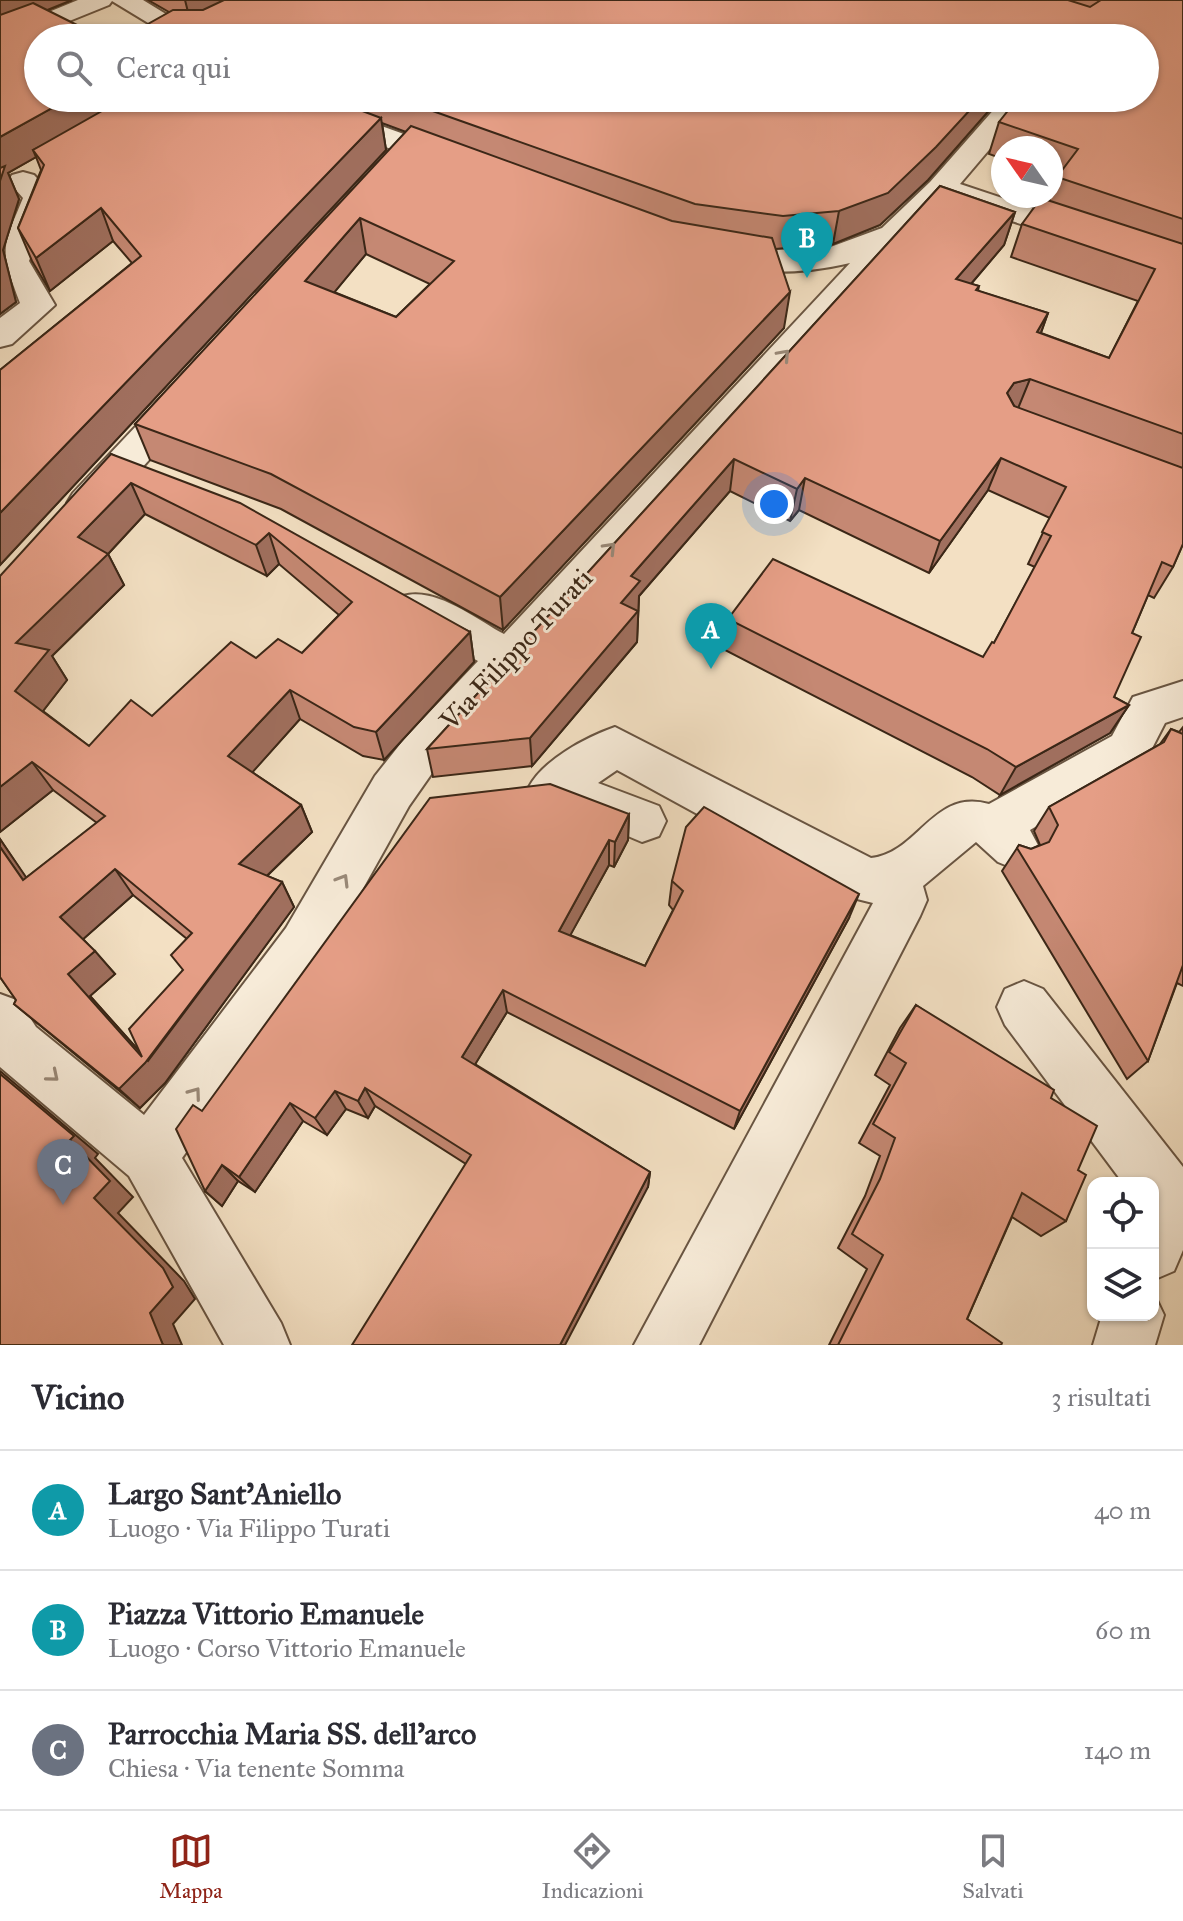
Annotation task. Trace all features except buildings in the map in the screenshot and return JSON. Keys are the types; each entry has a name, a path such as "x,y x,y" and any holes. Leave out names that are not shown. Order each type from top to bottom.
{"street":[{"path":"41,24 100,0"},
{"path":"124,0 166,24"},
{"path":"0,41 24,31"},
{"path":"328,112 400,158 481,173"},
{"name":"Via Filippo Turati","path":"149,1156 304,945 383,807 421,752 507,656 666,489 1007,112"},
{"path":"0,336 38,305 13,261 39,196 24,181"},
{"path":"941,188 1183,269"},
{"path":"694,250 768,262 811,261 860,252 900,227"},
{"path":"60,532 204,376"},
{"path":"121,467 165,483"},
{"path":"386,591 507,656"},
{"path":"553,787 615,746 867,881 896,878 969,819 1004,837 1128,750 1149,710 1183,699"},
{"path":"507,792 553,787 642,821"},
{"path":"383,807 445,800"},
{"path":"665,1345 902,900 896,878"},
{"path":"1024,1007 1169,1196 1153,1249"},
{"path":"0,1020 17,1046 149,1156 259,1345"},
{"path":"1124,1345 1131,1321"}],"place":[{"name":"Piazza Vittorio Emanuele","path":"807,278"},
{"name":"Largo Sant'Aniello","path":"711,669"},
{"name":"Parrocchia Maria SS. dell'arco","path":"63,1205"}]}
